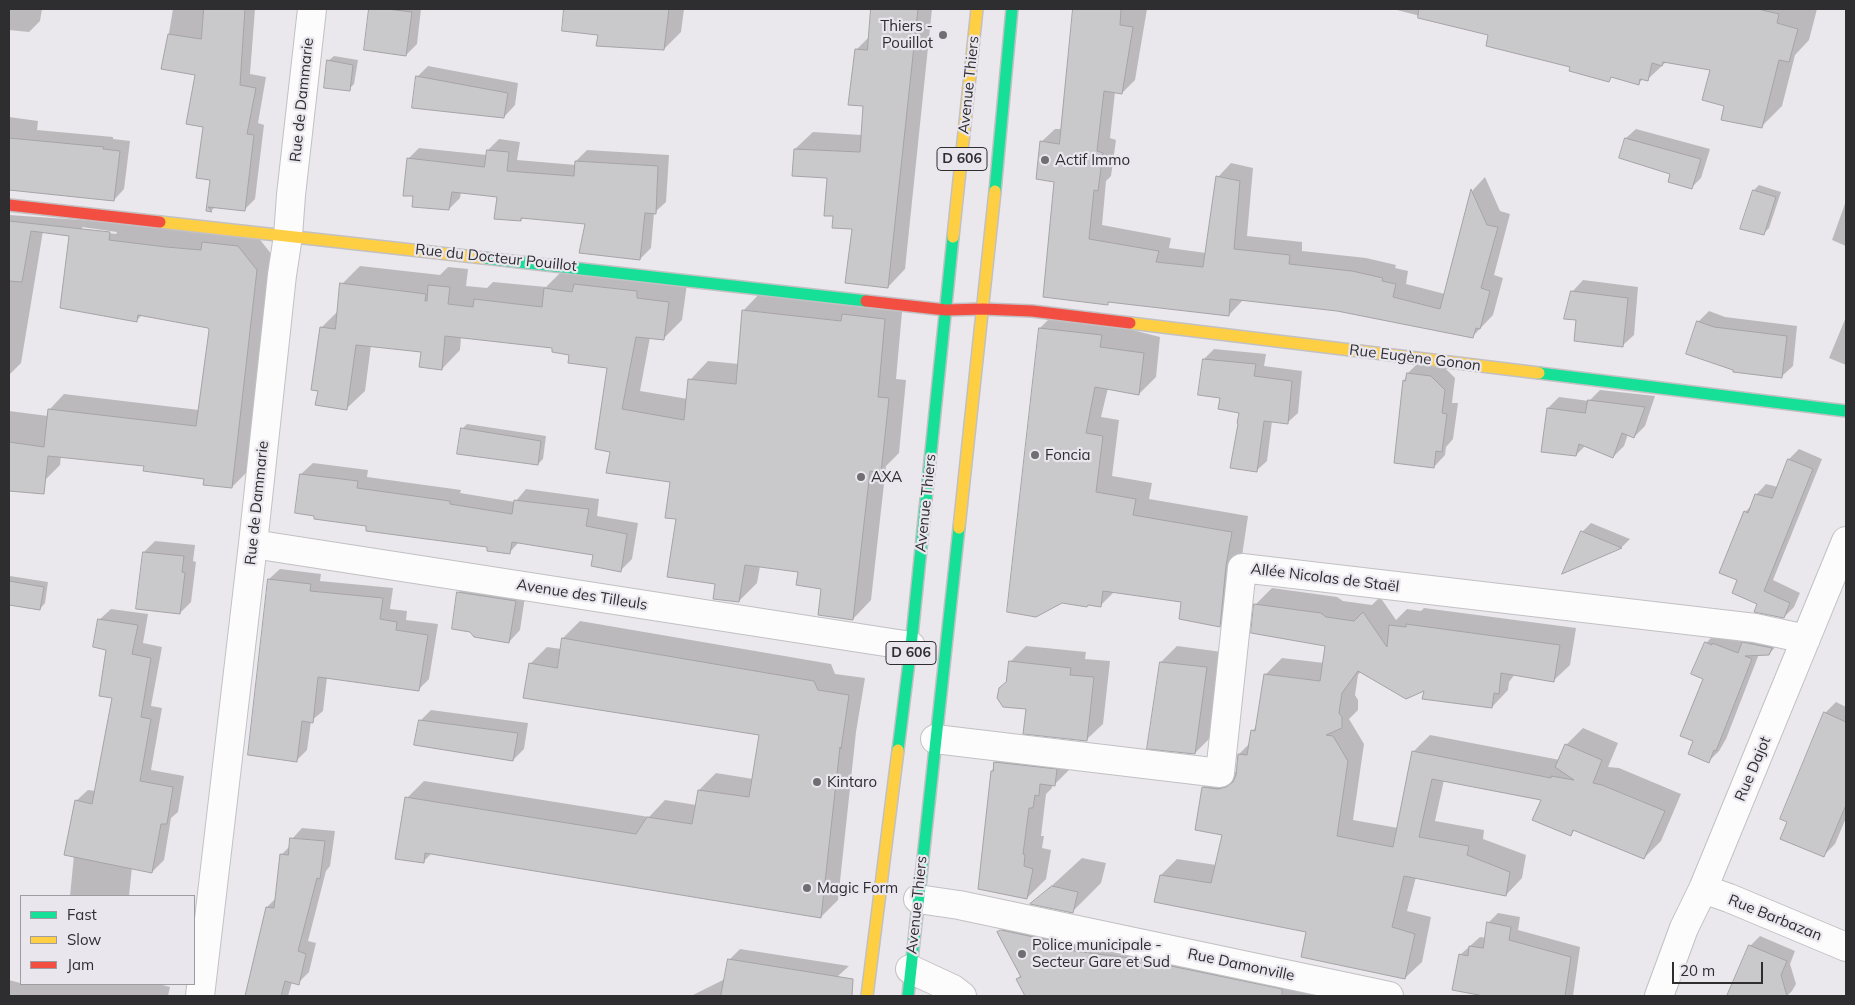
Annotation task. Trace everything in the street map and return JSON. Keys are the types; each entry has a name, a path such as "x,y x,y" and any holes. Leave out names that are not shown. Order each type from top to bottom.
{"main road":[{"name":"Avenue Thiers","path":"867,996 912,646 977,9"},
{"name":"Avenue Thiers","path":"908,996 983,309 1012,9"},
{"name":"Rue du Docteur Pouillot","path":"9,205 946,310 983,309"},
{"name":"Rue Eugène Gonon","path":"983,309 1042,312 1846,411"}],"street":[{"name":"Rue de Dammarie","path":"200,996 288,236 312,9"},
{"name":"Rue Dajot","path":"1659,996 1684,928 1702,890 1846,541"},
{"name":"Avenue des Tilleuls","path":"253,544 912,646"},
{"name":"Allée Nicolas de Staël","path":"935,738 1220,773 1242,568 1755,628 1806,639"},
{"name":"Rue Barbazan","path":"1702,890 1729,898 1846,947"},
{"name":"Rue Damonville","path":"918,899 959,905 1389,996"},
{"path":"910,969 953,989 962,996"}],"building":[{"path":"204,9 245,9 240,85 256,88 247,134 254,135 245,211 208,207 212,212 206,211 210,180 196,178 203,127 186,124 195,75 161,69 168,34 201,39"},
{"path":"369,9 412,12 406,56 364,50"},
{"path":"564,9 669,9 664,50 596,46 598,35 562,31"},
{"path":"871,9 918,9 888,288 845,283 852,229 832,228 833,216 824,216 827,178 792,176 794,149 860,152 863,106 848,105 855,49 867,50"},
{"path":"1073,9 1121,9 1120,25 1133,27 1122,94 1104,91 1097,151 1103,153 1098,191 1094,190 1089,239 1159,251 1156,262 1203,267 1216,176 1240,181 1234,249 1290,255 1289,264 1352,271 1383,278 1382,281 1396,284 1393,297 1440,309 1471,189 1487,225 1498,227 1481,288 1490,291 1480,329 1476,328 1473,338 1337,311 1230,299 1229,316 1108,302 1108,305 1043,297 1054,182 1036,179 1040,141 1059,144"},
{"path":"1419,9 1758,9 1779,14 1777,23 1798,29 1789,62 1779,60 1762,128 1721,120 1724,106 1702,100 1710,70 1663,62 1662,66 1652,63 1648,81 1640,79 1639,85 1611,77 1609,82 1569,71 1570,67 1486,46 1488,35 1418,18"},
{"path":"327,60 353,65 350,91 324,88"},
{"path":"416,76 508,93 504,118 412,108"},
{"path":"9,138 104,147 103,149 120,151 114,201 9,190"},
{"path":"1625,138 1701,159 1692,189 1668,182 1670,174 1619,158"},
{"path":"487,150 509,152 507,171 574,176 575,161 658,166 656,214 645,213 640,260 579,253 585,224 521,218 521,221 494,219 497,197 452,192 449,210 412,207 413,196 403,196 407,158 484,167"},
{"path":"1753,190 1776,197 1764,235 1740,229"},
{"path":"9,221 110,232 109,240 166,247 201,250 202,242 238,246 257,270 232,488 203,485 204,479 143,471 144,466 48,456 44,494 9,491 9,442 44,447 48,409 196,426 209,330 208,328 138,315 137,322 60,308 69,236 31,231 22,282 9,281"},
{"path":"340,283 426,294 425,301 427,301 428,285 450,287 448,304 473,307 474,299 542,307 544,288 572,292 574,284 637,291 637,298 669,302 664,340 636,337 622,409 684,420 688,379 736,384 742,310 841,321 842,314 885,319 878,397 889,398 881,473 870,471 853,620 818,615 821,589 796,585 798,572 745,565 739,602 713,599 715,584 667,577 676,519 665,518 670,482 606,473 610,452 595,449 607,368 568,363 569,355 552,352 552,348 445,336 442,370 419,367 421,352 356,345 347,410 315,405 318,391 311,390 320,327 335,329"},
{"path":"1571,291 1628,298 1623,347 1574,341 1576,320 1564,319"},
{"path":"1697,321 1714,327 1787,336 1782,378 1733,372 1733,370 1686,354"},
{"path":"1039,328 1102,335 1100,347 1144,353 1139,395 1095,387 1086,433 1103,436 1096,492 1136,499 1133,515 1232,532 1226,566 1220,627 1179,619 1181,602 1103,591 1101,607 1062,603 1036,617 1007,612"},
{"path":"1203,359 1256,364 1254,376 1292,381 1288,424 1264,421 1257,472 1230,468 1239,413 1218,409 1220,398 1198,395"},
{"path":"1407,373 1431,376 1445,390 1442,413 1447,414 1442,452 1436,451 1434,468 1394,463 1403,380 1405,381"},
{"path":"1588,400 1645,407 1634,438 1622,433 1613,458 1579,444 1576,456 1541,452 1547,408 1585,413"},
{"path":"461,428 541,441 538,465 457,454"},
{"path":"1788,459 1813,469 1764,591 1790,603 1784,618 1754,612 1757,604 1732,593 1737,580 1719,573 1744,511 1748,513 1755,494 1772,498"},
{"path":"300,474 358,481 357,488 450,501 450,504 512,514 514,500 589,509 586,526 627,534 621,572 591,566 593,555 512,542 510,554 487,551 487,547 366,531 366,526 314,519 314,516 295,513"},
{"path":"1581,531 1622,548 1562,574"},
{"path":"143,552 184,556 182,572 185,573 180,614 136,609"},
{"path":"268,579 311,584 310,591 383,598 380,619 397,622 396,630 428,635 419,691 318,677 313,723 302,721 297,762 248,755"},
{"path":"9,581 44,587 40,610 9,605"},
{"path":"457,592 516,601 509,643 474,637 470,632 452,629"},
{"path":"1254,604 1321,613 1326,617 1354,621 1363,612 1387,647 1389,625 1406,627 1406,624 1560,645 1554,682 1501,673 1499,694 1494,693 1492,708 1422,699 1424,691 1406,699 1358,671 1342,693 1339,713 1342,717 1342,728 1326,735 1333,736 1348,761 1337,836 1393,847 1412,751 1551,778 1551,776 1574,780 1555,767 1565,744 1602,760 1593,783 1665,811 1644,859 1573,830 1571,836 1532,820 1541,800 1432,779 1419,837 1469,846 1467,855 1510,872 1506,896 1404,876 1392,927 1415,934 1405,979 1301,957 1306,932 1154,902 1160,875 1211,883 1222,835 1195,830 1202,787 1218,789 1226,787 1233,782 1236,775 1238,754 1247,755 1251,730 1255,731 1264,674 1320,681 1325,646 1251,633"},
{"path":"98,619 138,625 132,654 151,658 141,717 151,719 140,781 173,787 167,824 161,824 152,873 64,855 75,800 92,804 112,698 99,696 106,650 93,647"},
{"path":"562,638 814,681 818,690 849,695 841,749 840,747 821,918 425,853 424,863 395,859 405,797 636,834 647,817 692,824 698,790 749,797 759,735 523,698 529,663 557,668"},
{"path":"1705,642 1738,653 1742,642 1772,648 1769,655 1745,656 1752,659 1716,751 1714,750 1709,763 1688,754 1693,741 1680,736 1703,679 1691,674"},
{"path":"1009,661 1071,668 1070,675 1094,677 1087,741 1023,734 1026,709 1003,707 997,698 999,688 1006,682"},
{"path":"1160,662 1207,667 1195,754 1147,749"},
{"path":"1824,712 1846,722 1846,805 1824,857 1780,839 1787,822 1780,819"},
{"path":"419,720 518,733 513,761 414,745"},
{"path":"994,762 1057,769 1055,786 1040,784 1039,796 1035,795 1033,808 1029,808 1023,854 1025,855 1024,866 1033,869 1027,899 978,889 991,771 993,771"},
{"path":"290,838 325,841 320,879 317,878 298,951 306,954 299,985 285,981 281,996 245,996 266,907 274,908 280,854 288,855"},
{"path":"1052,886 1078,892 1073,913 1030,904"},
{"path":"1487,922 1511,927 1509,940 1571,957 1565,996 1484,996 1452,990 1459,954 1468,956 1469,946 1483,948"},
{"path":"1001,930 1075,946 1074,951 1137,959 1282,989 1282,996 1025,996 1016,979 1021,977 997,932"},
{"path":"1749,945 1787,961 1781,975 1787,996 1727,996"},
{"path":"728,959 853,979 852,996 721,996"}],"traffic: fast":[{"path":"995,191 1012,9"},
{"path":"898,750 911,646 953,237"},
{"path":"484,258 866,301"},
{"path":"1539,373 1846,411"},
{"path":"908,996 959,528"}],"traffic: slow":[{"path":"953,237 977,9"},
{"path":"959,528 995,191"},
{"path":"160,222 484,258"},
{"path":"1130,323 1539,373"},
{"path":"867,996 898,750"}],"traffic: jam":[{"path":"9,205 160,222"},
{"path":"866,301 946,310 1032,311 1130,323"}],"place":[{"name":"Thiers - Pouillot","path":"943,35"},
{"name":"Actif Immo","path":"1045,160"},
{"name":"Foncia","path":"1035,455"},
{"name":"AXA","path":"861,477"},
{"name":"Kintaro","path":"817,782"},
{"name":"Magic Form","path":"807,888"},
{"name":"Police municipale - Secteur Gare et Sud","path":"1022,954"}]}
